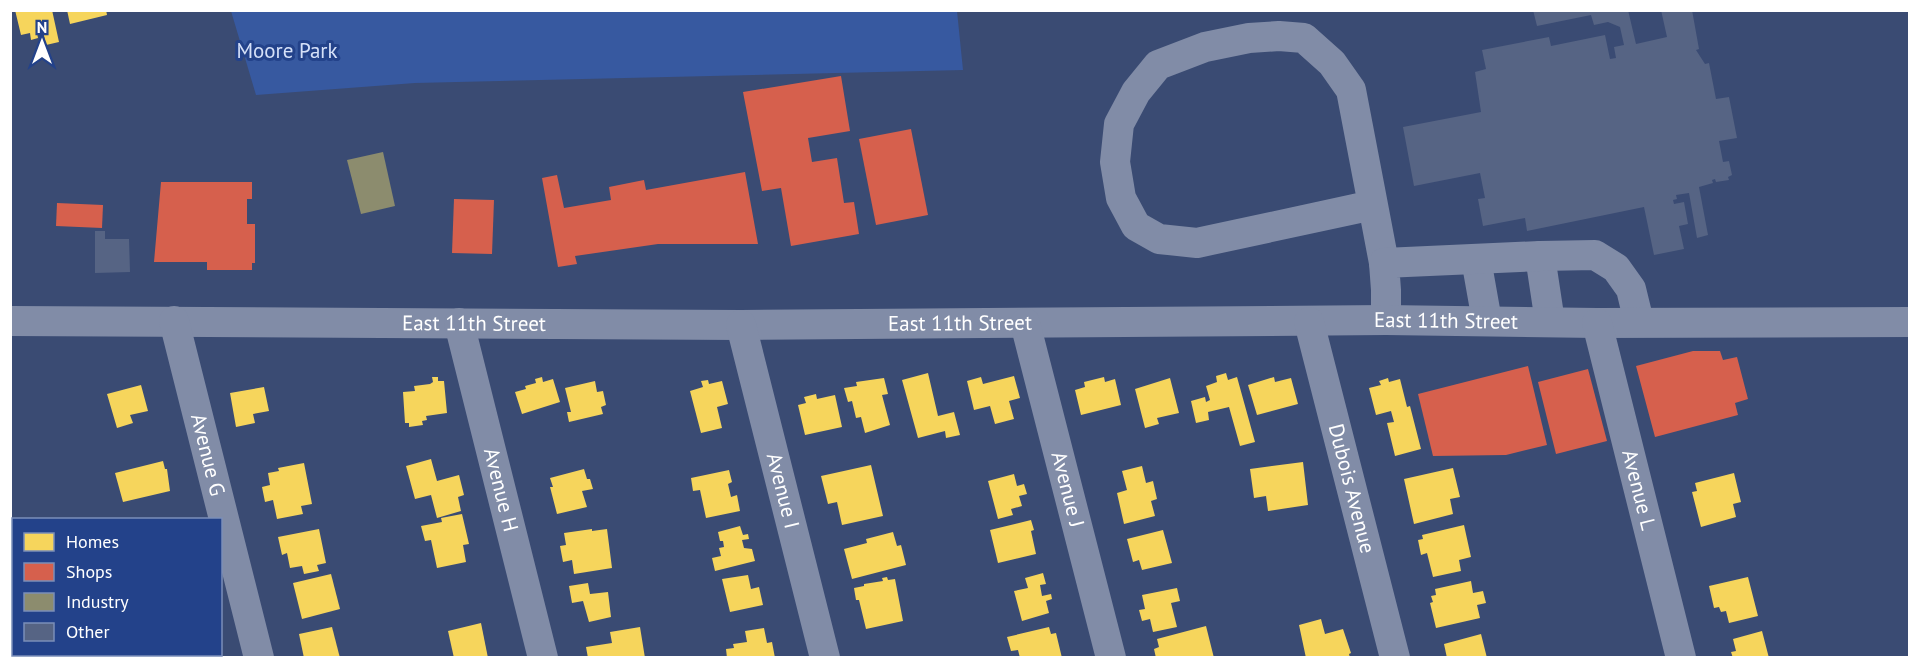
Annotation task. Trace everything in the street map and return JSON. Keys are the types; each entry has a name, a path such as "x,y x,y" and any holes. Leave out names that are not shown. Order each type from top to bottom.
{"street":[{"path":"1373,205 1197,243 1159,239 1136,226 1121,198 1115,162 1119,124 1136,92 1158,65 1205,47 1248,38 1279,36 1304,38 1332,63 1351,90 1373,205 1384,263 1386,320"},
{"path":"1384,263 1594,255 1616,268 1631,289 1639,322"},
{"path":"1540,256 1551,322"},
{"path":"1476,259 1487,321"},
{"name":"East 11th Street","path":"10,321 741,325 1386,320 1597,323 1910,322"},
{"name":"Avenue G","path":"174,321 259,657"},
{"name":"Dubois Avenue","path":"1309,322 1395,657"},
{"name":"Avenue H","path":"459,323 543,657"},
{"name":"Avenue J","path":"1025,323 1111,657"},
{"name":"Avenue L","path":"1597,323 1681,657"},
{"name":"Avenue I","path":"741,325 825,657"}],"green space":[{"name":"Moore Park","path":"231,11 957,11 963,70 415,83 256,95"}],"building: Homes":[{"path":"15,10 52,10 59,42 46,45 43,31 37,33 38,38 31,40 30,33 21,35"},
{"path":"67,10 106,10 107,15 70,24"},
{"path":"928,373 938,416 954,412 960,435 946,438 945,431 918,438 902,380"},
{"path":"1226,373 1228,380 1237,377 1255,442 1240,446 1229,407 1208,412 1209,420 1196,423 1191,401 1205,397 1206,402 1210,400 1206,386 1217,382 1216,376"},
{"path":"1014,376 1020,398 1009,401 1014,419 995,424 990,406 974,410 967,381 981,377 983,384"},
{"path":"432,377 438,377 438,381 444,381 447,413 426,416 427,420 422,421 423,425 409,427 409,423 405,423 403,392 415,391 414,386 430,384 433,382"},
{"path":"542,377 543,382 553,379 560,402 522,414 515,392 526,389 525,386 536,383 535,379"},
{"path":"1104,377 1105,382 1115,379 1121,405 1081,415 1075,390 1085,387 1084,382"},
{"path":"1274,377 1275,382 1291,378 1298,404 1257,415 1248,385"},
{"path":"884,378 888,394 882,395 890,425 865,433 861,417 856,418 852,401 848,402 844,388 857,386 856,382"},
{"path":"1170,378 1179,413 1157,418 1159,424 1145,428 1135,389"},
{"path":"1388,378 1389,382 1400,379 1407,407 1410,406 1421,449 1395,456 1387,423 1394,422 1391,411 1376,415 1369,388 1381,385 1379,381"},
{"path":"708,380 709,384 722,381 728,404 717,407 722,428 701,433 690,391 703,387 701,381"},
{"path":"595,381 597,392 603,391 606,405 601,407 603,414 569,422 567,412 571,412 565,388"},
{"path":"141,385 148,411 130,415 133,423 117,428 107,394"},
{"path":"264,387 269,411 253,414 255,423 236,427 230,393"},
{"path":"816,394 817,399 835,395 842,427 805,435 798,405 806,403 804,397"},
{"path":"431,459 437,481 459,475 464,495 458,497 461,511 437,518 431,495 415,499 406,466"},
{"path":"163,461 167,469 170,491 123,502 115,473"},
{"path":"1303,462 1308,505 1268,511 1266,496 1254,498 1250,469"},
{"path":"304,463 312,504 301,506 303,514 277,519 273,500 265,502 262,487 270,485 268,473 279,471 278,468"},
{"path":"871,465 883,516 842,525 837,502 828,504 821,476"},
{"path":"1142,466 1146,483 1153,481 1157,499 1151,501 1155,516 1124,524 1117,493 1127,490 1122,471"},
{"path":"1453,468 1460,497 1450,499 1453,514 1414,524 1404,479"},
{"path":"584,469 593,489 582,491 587,507 557,514 550,478"},
{"path":"729,470 732,482 728,484 731,497 737,495 740,511 706,518 700,490 693,491 691,478"},
{"path":"1734,473 1741,502 1733,504 1736,517 1701,527 1692,492 1697,491 1695,483"},
{"path":"1014,474 1017,486 1024,484 1027,494 1019,496 1022,506 1011,509 1013,515 998,519 988,481"},
{"path":"462,514 469,544 463,545 466,562 437,568 431,540 425,541 421,526 442,522 441,518"},
{"path":"1031,520 1036,554 998,563 990,530"},
{"path":"1464,525 1471,557 1459,560 1461,571 1433,577 1427,553 1421,555 1418,540 1423,539 1422,535"},
{"path":"740,526 743,535 748,534 749,539 742,540 744,548 752,549 755,561 715,571 712,558 721,556 719,548 724,547 718,532"},
{"path":"319,529 326,563 317,565 319,571 304,574 302,566 290,568 287,553 282,555 278,537"},
{"path":"592,529 592,531 607,529 612,568 574,574 572,560 563,562 560,546 566,545 564,533"},
{"path":"1163,530 1172,563 1142,570 1139,560 1133,562 1127,539"},
{"path":"893,532 897,546 901,545 906,565 852,579 844,549 867,543 866,539"},
{"path":"10,540 12,540 12,573 10,573"},
{"path":"1043,573 1046,584 1040,585 1042,596 1051,594 1052,599 1046,601 1049,613 1022,621 1014,591 1028,588 1025,578"},
{"path":"331,574 340,609 302,619 293,583"},
{"path":"748,575 751,589 759,587 763,605 730,612 722,579"},
{"path":"887,577 888,580 895,579 903,621 866,629 854,588 883,581 882,578"},
{"path":"1748,577 1758,616 1729,623 1726,611 1721,612 1719,607 1714,608 1709,586"},
{"path":"1471,581 1473,593 1483,591 1486,603 1477,605 1480,618 1436,628 1430,603 1433,602 1431,596 1436,595 1435,589"},
{"path":"10,583 12,583 12,616 10,617"},
{"path":"588,583 590,594 608,592 611,617 589,622 583,601 572,603 569,586"},
{"path":"1177,588 1180,601 1171,603 1177,627 1153,632 1150,619 1142,621 1139,610 1145,609 1142,595"},
{"path":"1321,619 1325,634 1343,629 1351,653 1350,658 1306,658 1299,625"},
{"path":"481,623 488,658 454,658 448,631"},
{"path":"1206,626 1214,658 1156,658 1154,649 1159,647 1157,639"},
{"path":"332,627 340,658 304,658 299,634"},
{"path":"640,627 645,658 588,658 586,647 612,643 610,632"},
{"path":"1049,627 1051,634 1056,633 1062,658 1020,658 1018,650 1011,651 1007,637"},
{"path":"764,628 767,643 772,642 775,658 727,658 726,649 734,648 733,644 747,642 745,631"},
{"path":"1762,631 1769,658 1733,658 1731,652 1736,651 1733,639"},
{"path":"1481,634 1487,658 1447,658 1444,644"},
{"path":"12,652 12,656 64,656 65,658 10,658"}],"building: Shops":[{"path":"841,76 850,131 808,138 812,162 837,158 844,203 854,202 859,234 791,246 781,188 762,191 743,92"},
{"path":"911,129 928,215 876,225 859,139"},
{"path":"745,172 758,244 658,244 575,256 577,264 558,267 542,178 557,175 564,208 611,200 609,187 644,180 646,190"},
{"path":"161,182 252,182 252,199 247,199 247,224 255,224 255,263 252,263 252,270 207,270 207,262 154,262"},
{"path":"454,199 494,200 492,254 452,253"},
{"path":"57,203 103,205 102,228 56,226"},
{"path":"1693,351 1720,351 1723,360 1737,357 1748,399 1735,403 1738,415 1655,437 1636,366"},
{"path":"1528,366 1547,445 1506,455 1433,456 1418,394"},
{"path":"1588,369 1607,441 1556,454 1538,382"}],"building: Industry":[{"path":"383,152 395,206 361,214 347,160"}],"building: Other":[{"path":"1533,10 1628,10 1636,44 1667,37 1661,10 1692,10 1699,49 1696,50 1705,64 1709,63 1716,99 1729,97 1737,138 1719,141 1723,162 1729,161 1732,175 1728,177 1729,180 1716,182 1715,179 1712,180 1713,183 1699,187 1708,235 1697,238 1689,193 1676,195 1677,199 1673,200 1674,204 1684,202 1688,224 1679,226 1684,249 1654,255 1644,207 1527,231 1525,218 1483,226 1478,199 1485,198 1480,173 1414,186 1403,127 1481,112 1475,72 1486,69 1482,50 1549,37 1551,46 1605,35 1610,59 1616,58 1614,47 1624,45 1620,27 1608,22 1594,25 1591,15 1537,26"},
{"path":"95,231 105,231 105,239 129,239 130,272 95,273"}]}
